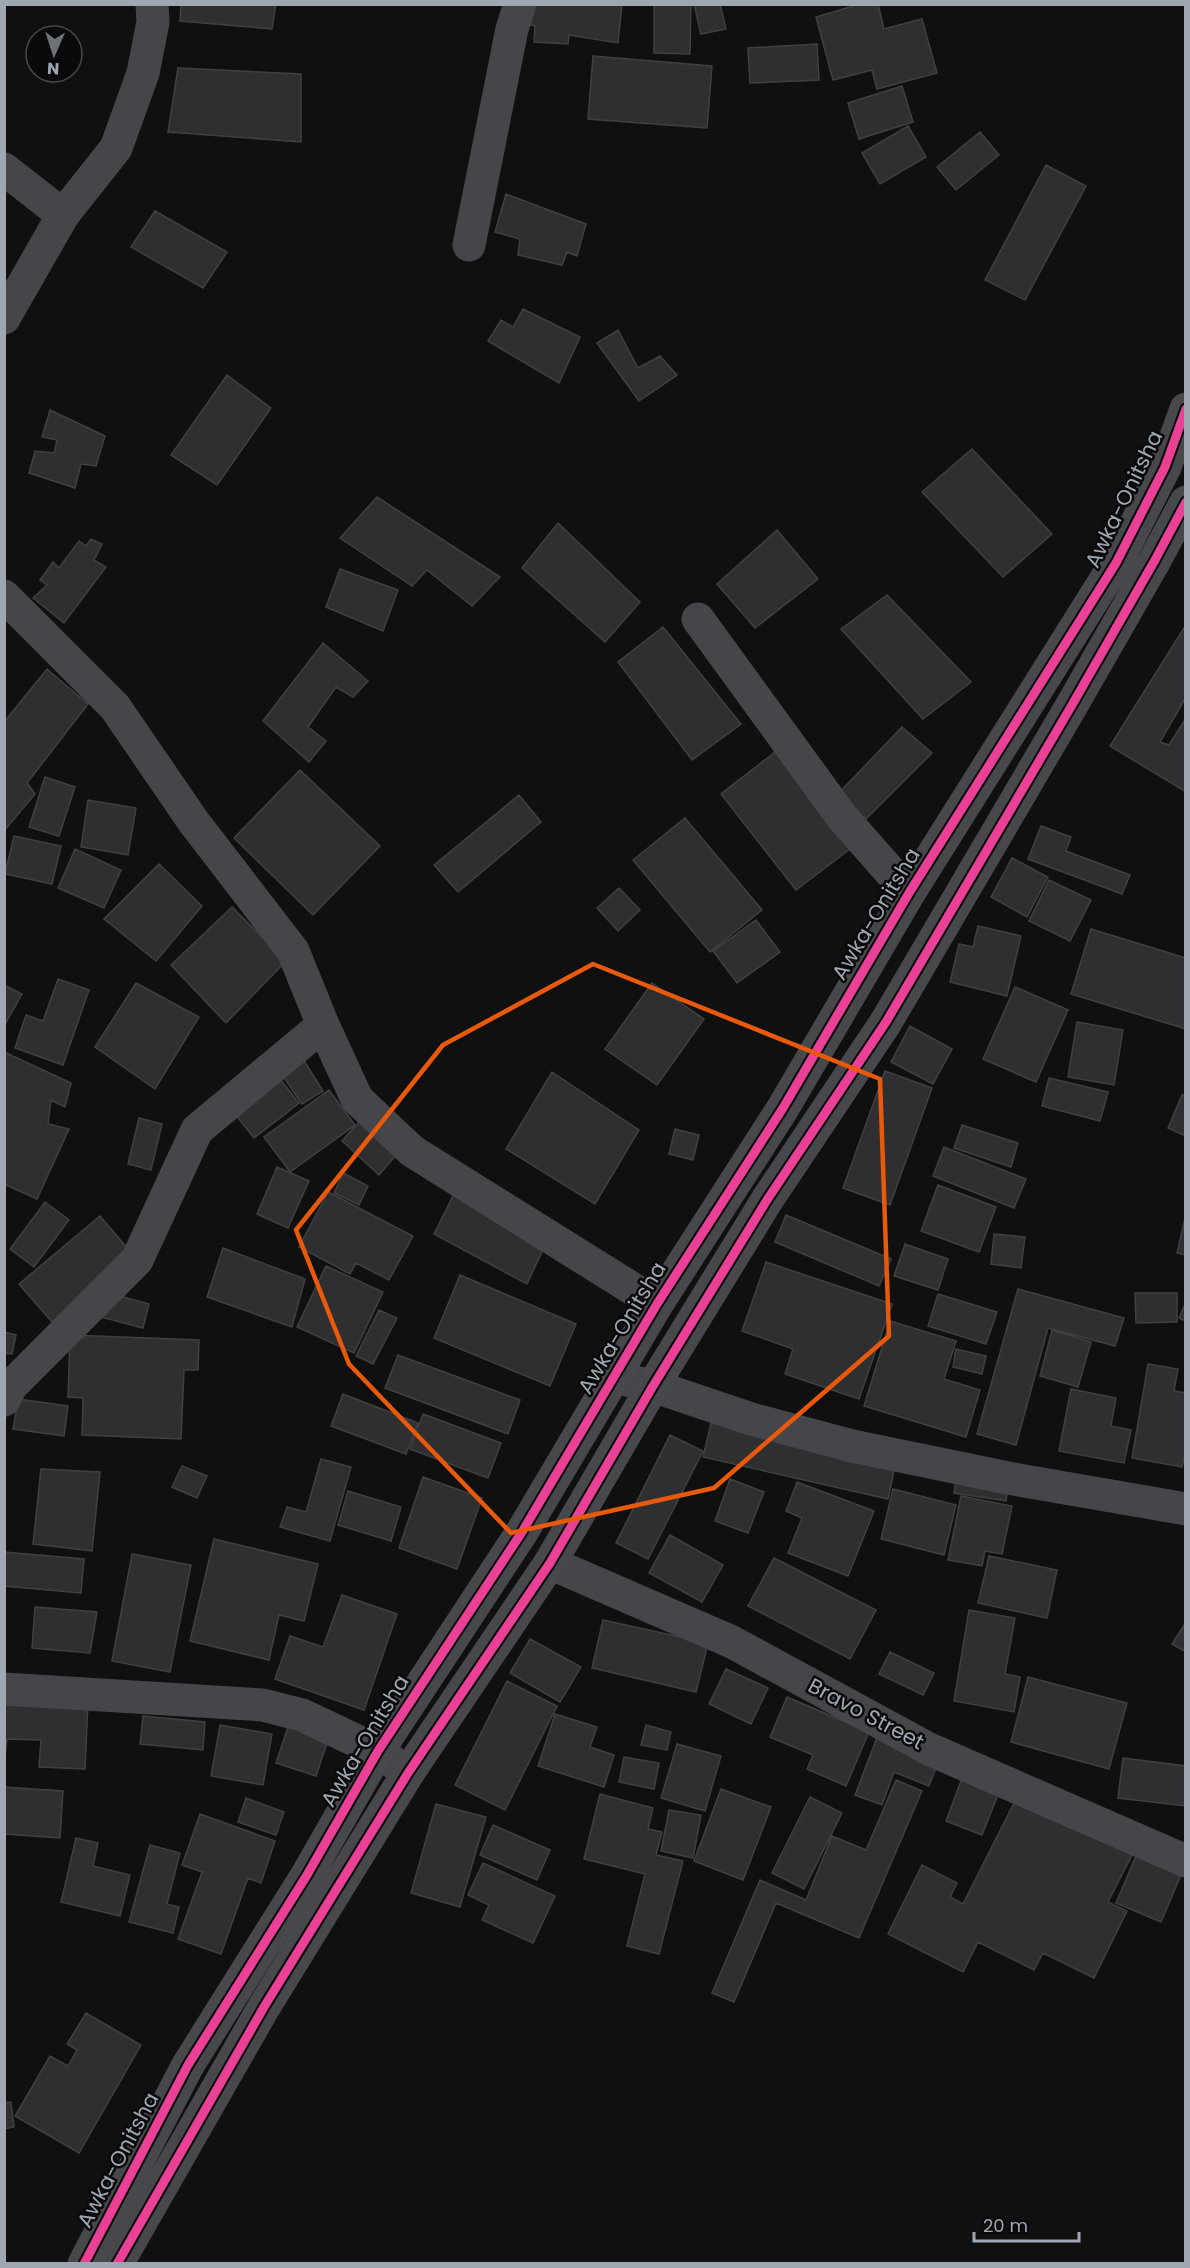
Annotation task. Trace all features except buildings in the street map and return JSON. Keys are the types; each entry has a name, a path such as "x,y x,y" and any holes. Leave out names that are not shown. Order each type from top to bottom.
{"main road":[{"name":"Awka-Onitsha","path":"84,2264 188,2065 307,1875 378,1751 522,1532 657,1304 783,1108 909,893 1116,562 1165,467 1185,409"},
{"path":"117,2264 264,2007 408,1773 550,1563 653,1386 767,1200 886,1022 1143,581 1185,502"}],"street":[{"path":"4,318 63,215 116,148 143,73 153,22 152,4"},
{"path":"469,245 512,29 520,4"},
{"path":"4,169 63,215"},
{"path":"4,596 115,707 193,821 292,951 357,1099 412,1151 657,1304"},
{"path":"698,619 842,817 909,893"},
{"path":"4,1400 11,1386 137,1260 197,1130 323,1025"},
{"path":"613,1377 653,1386 751,1419 852,1446 1008,1478 1185,1509"},
{"name":"Bravo Street","path":"550,1563 732,1642 929,1749 1185,1861"},
{"path":"4,1689 263,1705 302,1715 378,1751 408,1773"}],"highlighted area":[{"path":"593,964 880,1079 889,1336 714,1488 511,1533 349,1364 296,1230 443,1045"}],"cycle path":[{"path":"84,2264 188,2065 307,1875 378,1751 522,1532 657,1304 783,1108 909,893 1116,563 1165,467 1186,409"},
{"path":"117,2264 264,2007 408,1773 550,1563 653,1386 767,1200 886,1022 1072,705 1186,502"}]}
